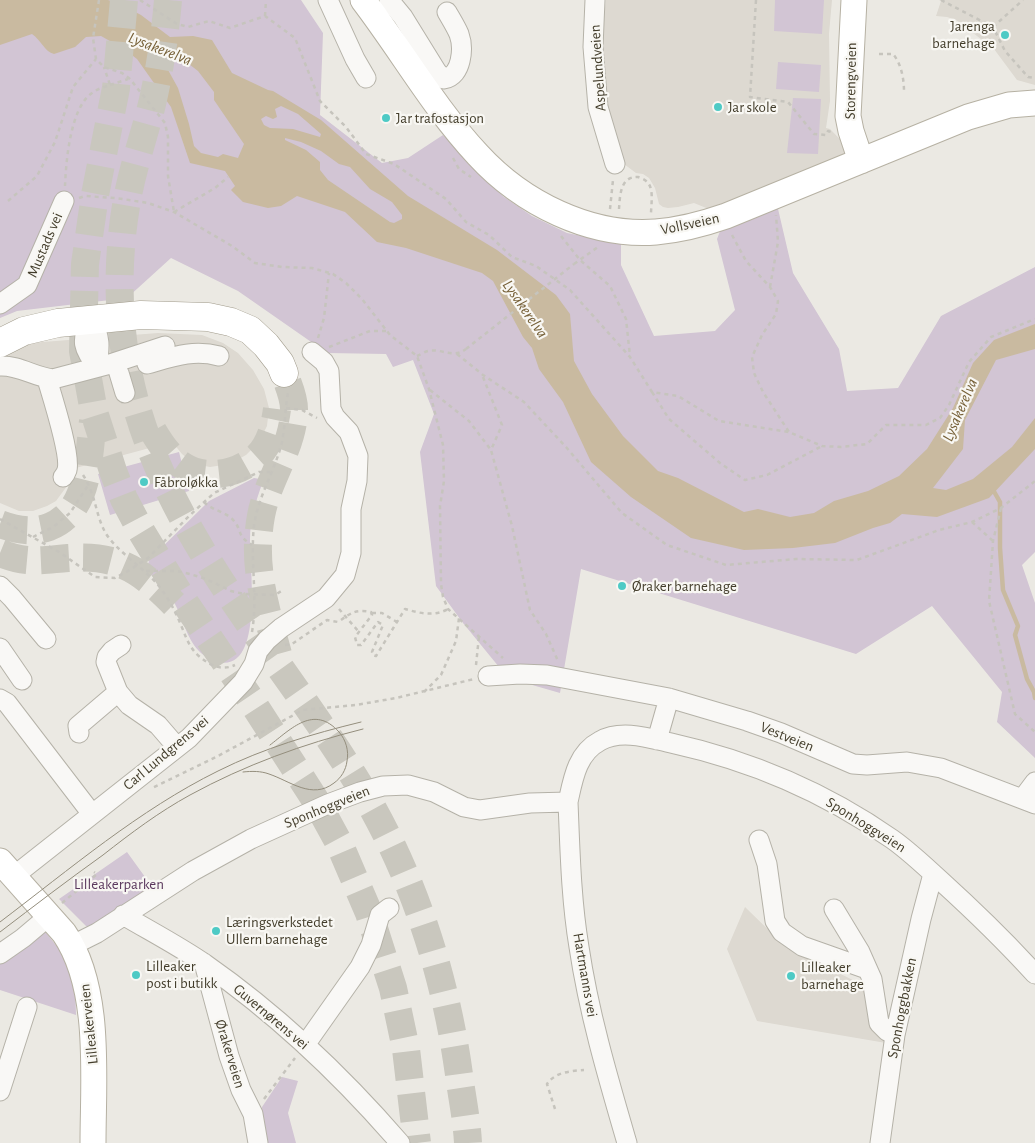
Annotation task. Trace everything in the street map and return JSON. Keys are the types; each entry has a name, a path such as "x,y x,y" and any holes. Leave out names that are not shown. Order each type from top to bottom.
{"highway":[{"path":"1,350 141,315 208,316 231,322 250,330 266,345 280,363 277,377"}],"main road":[{"name":"Vollsveien","path":"363,0 410,47 451,122 478,156 518,190 549,208 578,221 603,228 635,232 678,230 726,216 930,132 989,110 1009,105 1035,103"},
{"name":"Storengveien","path":"854,0 848,116 861,161"},
{"name":"Lilleakerveien","path":"7,869 53,911 73,945 81,965 86,984 94,1059 93,1143"}],"street":[{"path":"328,0 355,59 366,78"},
{"path":"389,0 403,17 410,47 444,79 454,74 460,62 459,34 447,12"},
{"name":"Aspelundveien","path":"595,0 594,47 598,106 615,164"},
{"name":"Mustads vei","path":"0,304 27,285 64,201"},
{"path":"91,329 86,351 109,368 125,393"},
{"path":"109,368 165,346"},
{"path":"1,350 24,369 47,379 58,379 196,352 219,356"},
{"path":"312,352 324,362 329,371 331,409 333,414"},
{"path":"47,379 66,455 67,471 63,477"},
{"name":"Carl Lundgrens vei","path":"7,869 92,814 189,738 243,682 254,664 259,639 281,628 326,598 338,585 352,554 351,510 357,480 358,456 350,432 333,414"},
{"path":"0,586 46,639"},
{"path":"121,645 112,651 107,657 106,662 118,692 129,705 158,725 177,748"},
{"path":"0,648 22,680"},
{"name":"Vestveien","path":"481,678 553,669 669,698 747,721 781,733 853,764 921,763 959,774 1029,801 1035,782"},
{"path":"79,733 78,726 118,692"},
{"path":"2,697 92,814"},
{"path":"657,740 669,698"},
{"name":"Sponhoggveien","path":"73,945 91,936 193,871 251,839 328,804 375,788 395,784 419,787 434,792 464,807 480,810 530,803 568,802 573,777 585,754 596,743 610,736 621,735 657,740 736,760 794,782 826,799 891,839 933,874 980,916 1035,974"},
{"name":"Hartmanns vei","path":"568,802 572,889 578,945 602,1057 627,1143"},
{"path":"759,840 767,864 775,921 782,932 802,946 867,969"},
{"name":"Sponhoggbakken","path":"880,1143 895,1035 933,874"},
{"path":"305,1044 360,967 371,945 380,915 389,908"},
{"path":"834,910 860,952 872,979 879,1023 886,1032 895,1035"},
{"path":"0,954 23,938 53,911"},
{"name":"Guvernørens vei","path":"123,915 204,963 274,1016 362,1099 400,1143"},
{"name":"Ørakerveien","path":"204,963 229,1056 241,1090 253,1114 258,1143"},
{"path":"0,1090 27,1007"}],"path":[{"path":"99,0 93,38 95,58 104,67 122,73 130,79 165,123 168,137 168,176 174,212"},
{"path":"140,0 177,24 188,28 209,21 230,28 265,16"},
{"path":"265,16 266,0"},
{"path":"756,0 750,97 788,102 814,134 826,135 828,131"},
{"path":"941,0 993,27 1005,51 1028,77 1035,78"},
{"path":"993,27 1023,0"},
{"path":"265,16 295,38 320,101 346,127 366,154 394,164 446,199 466,222 489,235 512,257 536,266 570,290 630,357 669,419 720,463 745,480 767,475 822,446"},
{"path":"879,54 893,54 898,60 904,91"},
{"path":"8,201 37,176 55,142 73,87 95,58"},
{"path":"104,67 110,85"},
{"path":"130,79 122,80 91,93 80,108 72,127 66,161 64,201 85,196 148,203 174,212 232,246 255,263 312,268 333,274 346,283 388,331 417,356 429,389 443,445 444,481 440,506 441,584 443,597 448,609 520,674"},
{"path":"451,152 459,169 474,179"},
{"path":"614,214 610,208 615,164"},
{"path":"174,212 216,188 228,177"},
{"path":"619,209 620,195 624,183 631,178 641,177 648,183 651,190 651,215"},
{"path":"770,287 778,242 775,196"},
{"path":"644,216 659,214"},
{"path":"726,216 731,233 746,261 770,287 778,301 776,314 762,335 752,357 754,373 763,392 789,432"},
{"path":"555,232 562,236 580,260 610,286 626,319 630,357"},
{"path":"417,356 427,351 457,354 466,349 599,246"},
{"path":"652,392 678,396 719,421 789,432 822,446 842,447 867,444 886,425 926,425 940,418 949,405 969,362 991,337 1035,319"},
{"path":"312,352 370,331 388,331"},
{"path":"457,354 483,375 524,402 622,512 667,545 726,565 796,559 857,560 939,530 972,522 1002,508 1035,481"},
{"path":"483,375 502,425 491,450"},
{"path":"429,389 469,421 491,450 512,526 530,610 546,634 553,669"},
{"path":"286,408 302,410 320,419 333,414"},
{"path":"66,455 72,459 89,484 104,530 112,542 145,571 158,586 168,600 189,646 199,657 221,668 234,666 238,661"},
{"path":"0,519 34,537 95,576 115,578 148,558 214,493 259,472 270,472 254,524 252,546 255,594 254,621 259,639 290,645 327,620 337,622 357,611 382,613 398,622"},
{"path":"34,537 70,513 89,484"},
{"path":"204,502 213,510 230,517 235,522 240,535 252,546"},
{"path":"1002,508 993,541 989,601 1015,714 1035,732"},
{"path":"972,522 993,541"},
{"path":"145,571 177,571 206,579 238,594 276,595 283,590"},
{"path":"372,613 355,639 358,646 362,645 378,622 383,625 372,652 376,656 405,609 425,614 443,612 448,609"},
{"path":"342,612 359,632"},
{"path":"424,692 441,675 456,641 459,618"},
{"path":"153,788 218,756 303,710 356,704 424,692 481,678 479,636"},
{"path":"53,911 97,874 94,872"},
{"path":"253,1114 305,1044"},
{"path":"555,1109 547,1084 550,1080 567,1072 584,1070"}],"shaded area":[{"name":"Jar skole","path":"606,0 832,0 829,34 830,101 826,128 830,129 861,161 726,216 694,203 678,207 663,207 659,204 655,188 649,178 643,174 636,173 620,161 608,113 600,44"},
{"name":"Jarenga barnehage","path":"939,0 1035,0 1035,85 1017,80 994,49 956,20 936,16 941,1"},
{"path":"158,333 202,335 223,343 238,353 253,370 264,389 269,408 267,426 259,442 246,455 230,464 210,467 194,464 173,443 157,446 72,469 67,486 56,501 47,506 33,511 19,511 0,503 0,352 30,343"},
{"name":"Lilleaker barnehage","path":"745,907 786,947 869,988 887,1037 886,1043 757,1021 727,949"}],"green space":[{"path":"0,0 301,0 323,33 320,115 382,163 408,158 443,135 479,174 504,197 532,216 567,233 621,244 621,265 654,336 715,331 735,310 717,239 726,216 775,196 793,273 839,349 847,391 898,388 941,316 1035,267 1035,552 1022,565 1035,603 1035,758 997,722 1002,692 932,606 856,654 581,569 560,693 508,678 463,623 436,586 420,452 434,414 413,360 393,367 386,354 327,353 238,291 171,258 127,298 17,311 0,318"},
{"path":"775,0 824,0 822,34 774,31"},
{"path":"778,62 821,65 819,92 776,89"},
{"path":"793,98 821,99 818,154 787,153"},
{"name":"Fåbroløkka","path":"179,452 189,491 110,515 98,474"},
{"path":"254,478 260,479 262,484 250,532 252,593 248,636 242,652 231,662 215,661 203,655 194,646 170,596 149,572 149,560 209,501"},
{"name":"Lilleakerparken","path":"127,852 153,888 90,930 59,899"},
{"path":"43,929 63,954 75,985 76,1015 0,990 0,961"},
{"path":"282,1077 298,1081 288,1113 296,1143 264,1143 262,1107"}],"water":[{"name":"Lysakerelva","path":"0,0 108,0 141,15 170,37 193,36 212,40 232,73 273,91 321,120 408,196 497,250 556,295 570,314 574,361 592,394 623,436 658,471 678,478 744,512 758,509 790,517 814,513 834,501 868,491 899,476 927,449 953,408 973,363 994,340 1035,324 1035,349 996,360 965,420 963,449 933,488 946,490 973,479 1012,447 1035,418 1035,449 989,498 937,517 902,514 890,523 835,543 793,548 744,550 691,538 631,497 591,462 563,402 539,369 532,348 523,337 493,281 482,273 406,248 377,242 345,212 297,196 281,206 268,208 243,202 231,190 235,186 225,171 190,163 171,107 137,59 101,36 86,37 75,47 54,54 48,51 32,34 0,45","holes":["166,52 185,61 198,71 214,92 214,100 244,144 238,158 223,154 218,157 201,153 194,146 178,88 162,59 163,54","281,106 298,114 321,134 320,137 293,129 270,128 264,125 261,119 266,116 273,119 277,117 275,109","285,138 301,142 321,151 339,164 350,167 370,189 392,202 402,215 402,219 394,223 390,222 328,180 320,170 320,162 306,150 285,140"]}],"waterway":[{"path":"992,488 1000,502 1000,548 1003,590 1018,626 1015,635 1027,679 1035,698"}],"tunnel":[{"path":"124,0 116,88 95,195 85,264 83,351 94,412 124,499 141,531 183,600 249,697 316,801 339,843 369,913 393,988 406,1049 417,1143"},
{"path":"168,0 155,91 132,176 124,219 120,258 122,335 139,413 159,470 186,523 217,575 353,775 374,810 392,846 423,922 446,1001 454,1041 468,1143"},
{"path":"278,654 262,593 258,546 264,503 291,433 293,421 293,400 284,373"},
{"path":"153,431 162,445 178,463 192,471 212,474 222,473 242,467 258,456 266,446 271,434 277,409"},
{"path":"0,524 24,530 43,529 62,519 72,509 80,496 88,467 93,421"},
{"path":"0,553 26,560 86,558 115,562 139,573 174,604"}],"tram line":[{"path":"243,772 256,771 266,773 301,788 318,790 326,788 337,781 343,774 348,757 345,742 339,732 330,724 321,720 312,720 294,726 270,745"},
{"path":"0,922 106,841 160,804 189,787 235,763 271,749 361,722"},
{"path":"0,932 135,831 167,808 190,795 232,774 275,756 318,741 363,729"}],"place":[{"name":"Jarenga barnehage","path":"1005,35"},
{"name":"Jar skole","path":"718,107"},
{"name":"Jar trafostasjon","path":"386,118"},
{"name":"Fåbroløkka","path":"144,482"},
{"name":"Øraker barnehage","path":"622,586"},
{"name":"Læringsverkstedet Ullern barnehage","path":"216,931"},
{"name":"Lilleaker post i butikk","path":"136,975"},
{"name":"Lilleaker barnehage","path":"791,976"}]}
